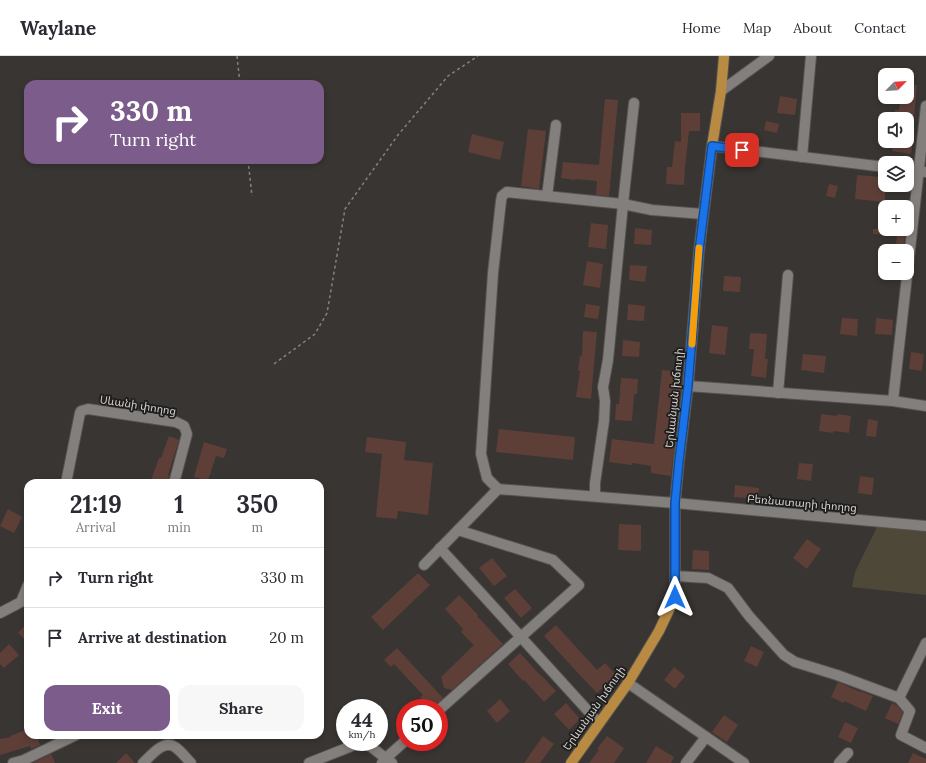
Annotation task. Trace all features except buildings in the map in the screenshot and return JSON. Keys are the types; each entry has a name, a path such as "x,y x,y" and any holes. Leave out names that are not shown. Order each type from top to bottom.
{"main road":[{"name":"Երևանյան խճուղի","path":"571,763 628,683 659,631 675,597 675,503 688,386 703,214 721,91 724,56"}],"street":[{"path":"721,91 769,56"},
{"path":"802,157 811,56"},
{"path":"595,496 604,421 603,387 607,367 634,103"},
{"path":"893,401 923,172 926,106"},
{"path":"547,196 556,125"},
{"path":"712,146 878,166"},
{"path":"424,565 498,489 487,478 481,454 493,273 502,196 507,192 623,204 652,210 703,214"},
{"path":"778,393 788,275"},
{"path":"688,386 893,401 926,406"},
{"name":"Սևանի փողոց","path":"67,479 80,413 84,409 88,408 176,422 184,426 187,434 175,479"},
{"name":"Բեռնատարի փողոց","path":"498,489 595,496 926,526"},
{"path":"448,702 579,585 553,560 458,530"},
{"path":"440,548 599,723"},
{"path":"675,576 708,578 728,588 784,655 795,662 837,675 899,698 910,711 901,735 926,748"},
{"path":"0,613 24,604"},
{"path":"899,698 926,643"},
{"path":"628,683 744,763"},
{"path":"686,763 706,737"},
{"path":"13,763 24,760 68,739"},
{"path":"172,739 174,746 191,763"},
{"path":"312,762 357,744 366,744 387,761 396,750"},
{"path":"143,763 159,748 170,745 174,746"},
{"path":"839,763 848,753"}],"path":[{"path":"237,56 240,80"},
{"path":"274,364 316,334 327,313 345,209 398,134 448,76 478,56"},
{"path":"248,164 252,196"}],"shaded area":[{"path":"878,525 926,529 926,595 852,587 855,572"}],"slow traffic":[{"path":"692,344 699,248"}],"route":[{"path":"675,597 675,503 688,386 699,251 712,146 742,150"}]}
